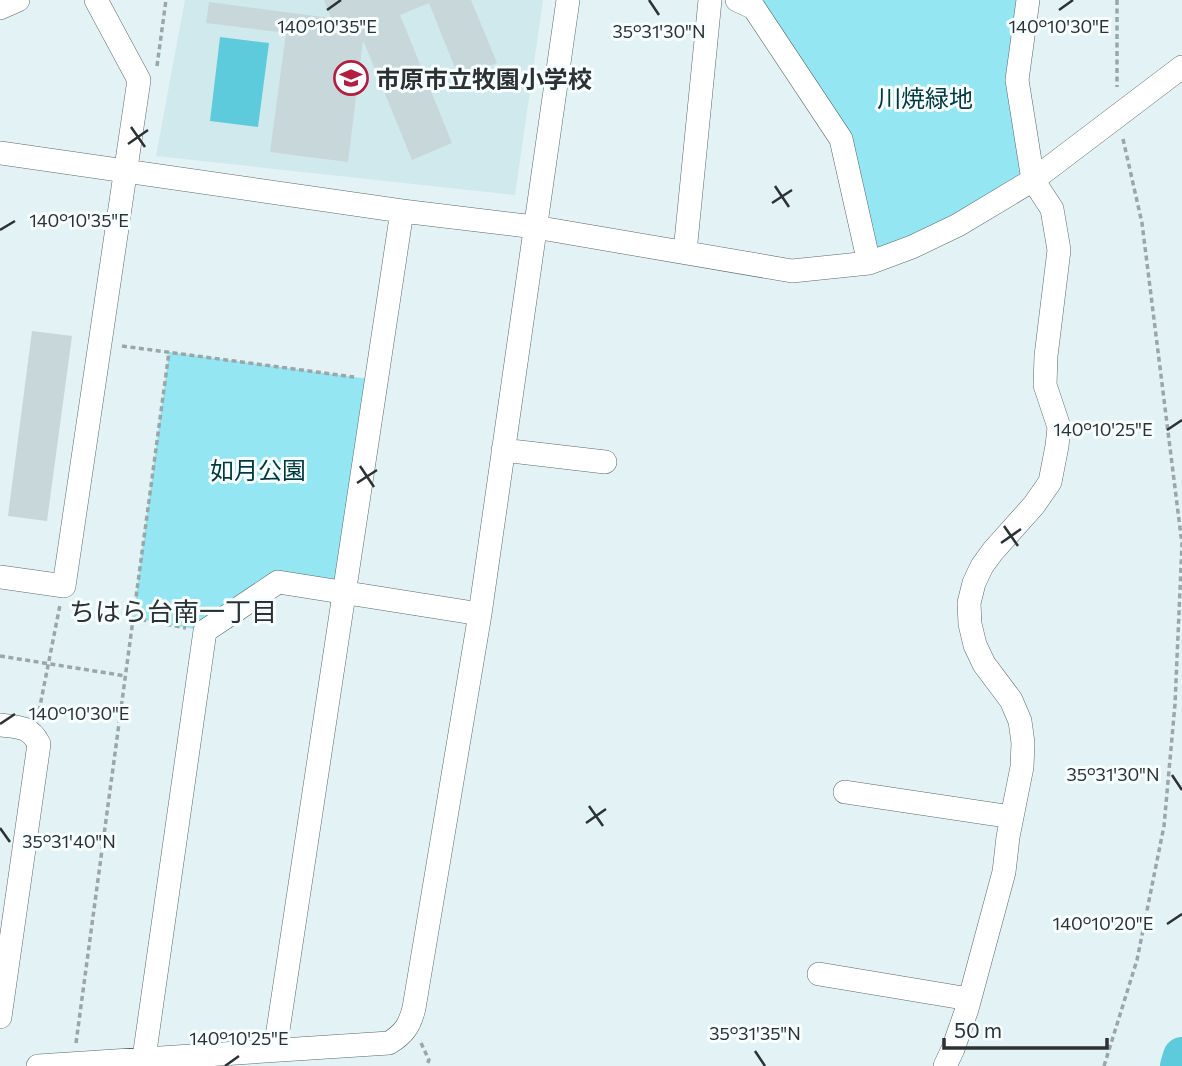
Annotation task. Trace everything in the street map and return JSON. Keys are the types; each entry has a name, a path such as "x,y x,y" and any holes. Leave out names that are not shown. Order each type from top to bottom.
{"street":[{"path":"0,8 18,0"},
{"path":"0,577 64,586 139,80 96,0"},
{"path":"38,1066 388,1043 402,1035 411,1022 480,614 568,0"},
{"path":"685,252 710,0"},
{"path":"737,0 754,8 841,139 869,262"},
{"path":"945,1066 969,999 1004,872 1022,767 1020,721 1011,700 984,664 975,645 969,603 982,566 1050,482 1059,427 1045,385 1059,250 1052,209 1033,180 1017,80 1028,0"},
{"path":"0,153 402,211 535,227 792,271 869,262 912,247 958,225 1033,180 1182,66"},
{"path":"275,1050 402,211"},
{"path":"503,450 605,462"},
{"path":"144,1058 205,631 278,582 480,614"},
{"path":"0,725 23,728 34,733 39,744 0,1017"},
{"path":"845,792 1012,817"},
{"path":"819,974 969,999"}],"path":[{"path":"1104,1066 1138,960 1164,826 1175,704 1182,544 1142,223 1117,116 1117,0"},
{"path":"99,342 376,380"},
{"path":"74,1063 169,352"},
{"path":"34,733 64,586"},
{"path":"134,618 205,631"},
{"path":"0,656 126,676"}],"shaded area":[{"name":"市原市立牧園小学校","path":"185,0 543,0 515,195 156,156"},
{"path":"220,37 269,43 258,127 210,121"}],"green space":[{"name":"川焼緑地","path":"737,0 1028,0 1017,80 1033,180 869,263 841,139"},
{"name":"如月公園","path":"169,352 376,380 344,593 278,582 205,631 133,618"}],"building":[{"path":"324,0 471,0 497,63 459,78 429,3 400,15 452,143 412,160 363,40 348,162 270,152 286,33 206,23 209,2 331,18"},
{"path":"32,331 72,336 47,521 8,516"}],"waterway":[{"path":"1179,1066 1182,1056"}],"place":[{"name":"市原市立牧園小学校","path":"351,78"}],"district":[{"name":"ちはら台南一丁目","path":"173,610"}]}
